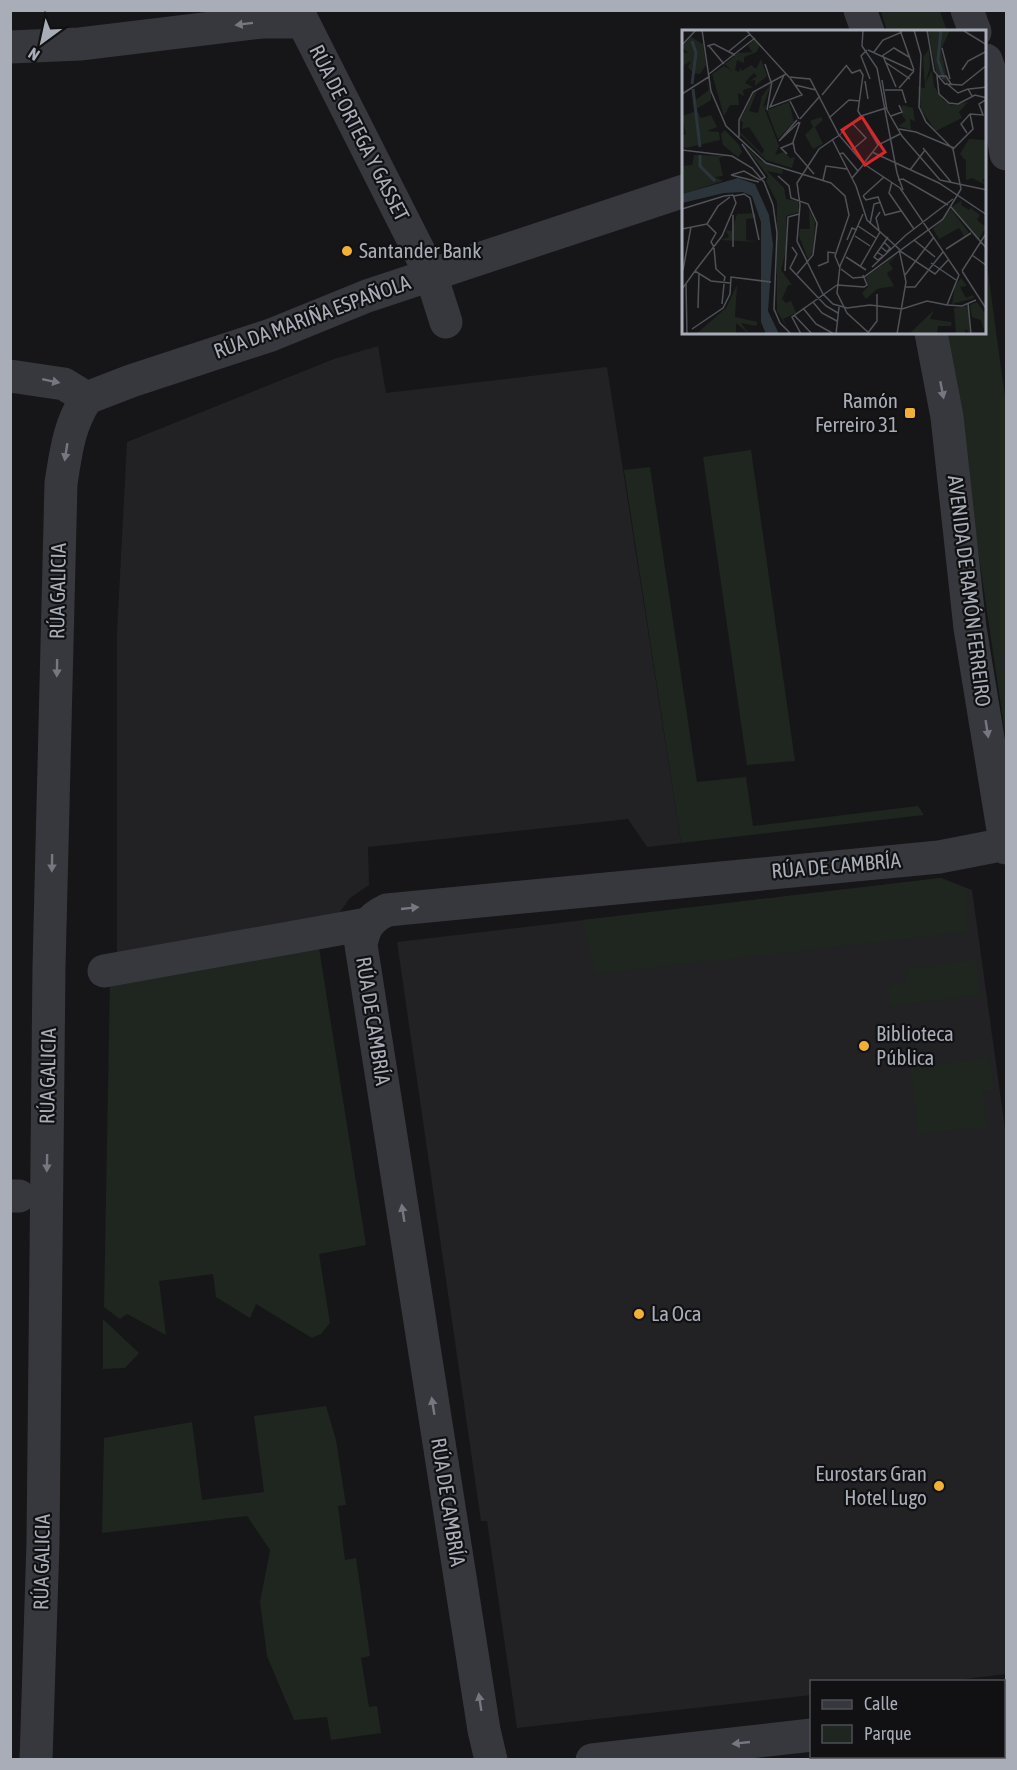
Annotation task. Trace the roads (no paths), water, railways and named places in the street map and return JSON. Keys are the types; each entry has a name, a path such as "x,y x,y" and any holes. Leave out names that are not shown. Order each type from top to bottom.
{"street":[{"path":"860,10 867,30"},
{"path":"967,10 974,30"},
{"path":"10,47 80,44 299,16"},
{"name":"RÚA DE ORTEGA Y GASSET","path":"299,16 431,275 446,322"},
{"path":"994,87 1006,154"},
{"name":"RÚA DA MARIÑA ESPAÑOLA","path":"87,398 431,275 682,192"},
{"name":"AVENIDA DE RAMÓN FERREIRO","path":"931,334 947,417 970,628 1006,846"},
{"path":"10,376 64,384 87,398"},
{"name":"RÚA GALICIA","path":"36,1760 43,1542 49,967 61,483 69,435 77,412 87,398"},
{"name":"RÚA DE CAMBRÍA","path":"491,1760 484,1730 361,945 367,924 374,916 387,910 939,857 1006,846"},
{"path":"104,971 367,924"},
{"path":"592,1760 802,1744"}],"place":[{"name":"Santander Bank","path":"347,251"},
{"name":"Ramón Ferreiro 31","path":"910,413"},
{"name":"Biblioteca Pública","path":"864,1046"},
{"name":"La Oca","path":"639,1314"},
{"name":"Eurostars Gran Hotel Lugo","path":"939,1486"}]}
